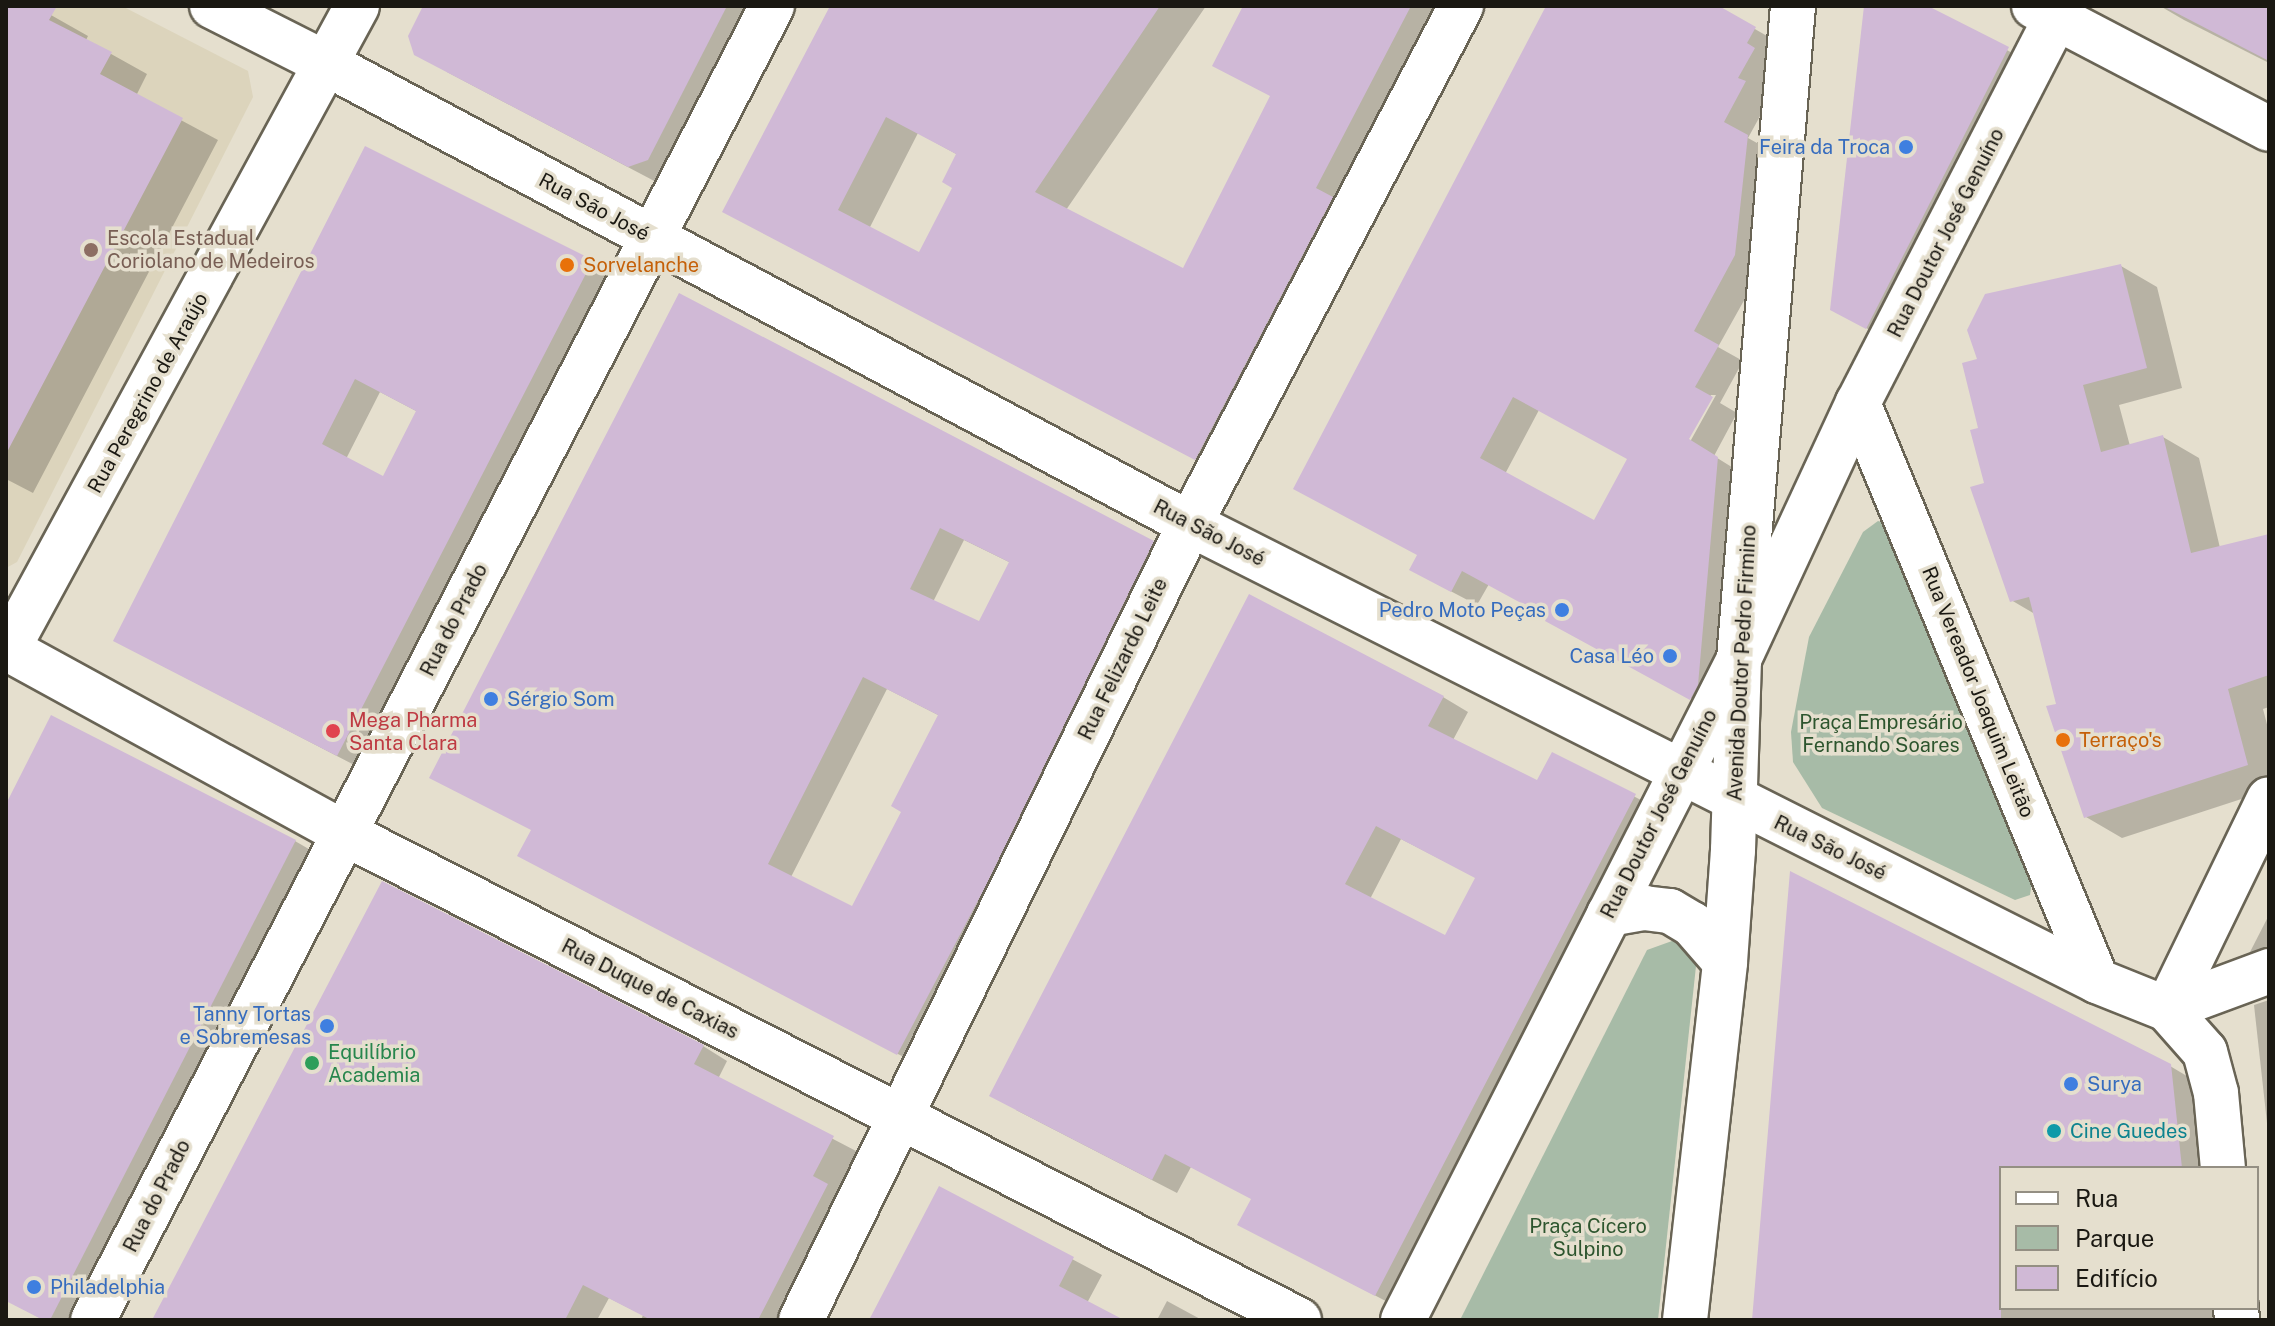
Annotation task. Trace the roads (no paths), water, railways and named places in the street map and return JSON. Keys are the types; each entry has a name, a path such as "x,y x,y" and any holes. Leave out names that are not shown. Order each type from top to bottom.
{"street":[{"name":"Rua São José","path":"212,6 327,64 1190,524 2097,981 2167,1009 2205,1052 2216,1093 2223,1166"},
{"name":"Rua Peregrino de Araújo","path":"7,650 357,6"},
{"name":"Rua do Prado","path":"93,1320 772,6"},
{"name":"Rua Felizardo Leite","path":"801,1320 898,1116 1190,524 1461,6"},
{"name":"Avenida Doutor Pedro Firmino","path":"1685,1320 1725,962 1739,659 1793,6"},
{"name":"Rua Doutor José Genuíno","path":"1403,1320 1739,659 1858,403 2051,10"},
{"path":"2051,10 2269,129"},
{"name":"Rua Vereador Joaquim Leitão","path":"1858,403 2097,981"},
{"name":"Rua Duque de Caxias","path":"7,650 344,833 1299,1320"},
{"path":"2167,1009 2269,799"},
{"path":"1609,914 1644,908 1670,911 1692,924 1725,962"},
{"path":"2167,1009 2269,971"}],"place":[{"name":"Feira da Troca","path":"1906,147"},
{"name":"Escola Estadual Coriolano de Medeiros","path":"91,250"},
{"name":"Sorvelanche","path":"567,265"},
{"name":"Pedro Moto Peças","path":"1562,610"},
{"name":"Casa Léo","path":"1670,656"},
{"name":"Sérgio Som","path":"491,699"},
{"name":"Mega Pharma Santa Clara","path":"333,731"},
{"name":"Terraço's","path":"2063,740"},
{"name":"Tanny Tortas e Sobremesas","path":"327,1026"},
{"name":"Equilíbrio Academia","path":"312,1063"},
{"name":"Surya","path":"2071,1084"},
{"name":"Cine Guedes","path":"2054,1131"},
{"name":"Philadelphia","path":"34,1287"}],"park label":[{"name":"Praça Empresário Fernando Soares","path":"1881,734"},
{"name":"Praça Cícero Sulpino","path":"1588,1238"}]}
